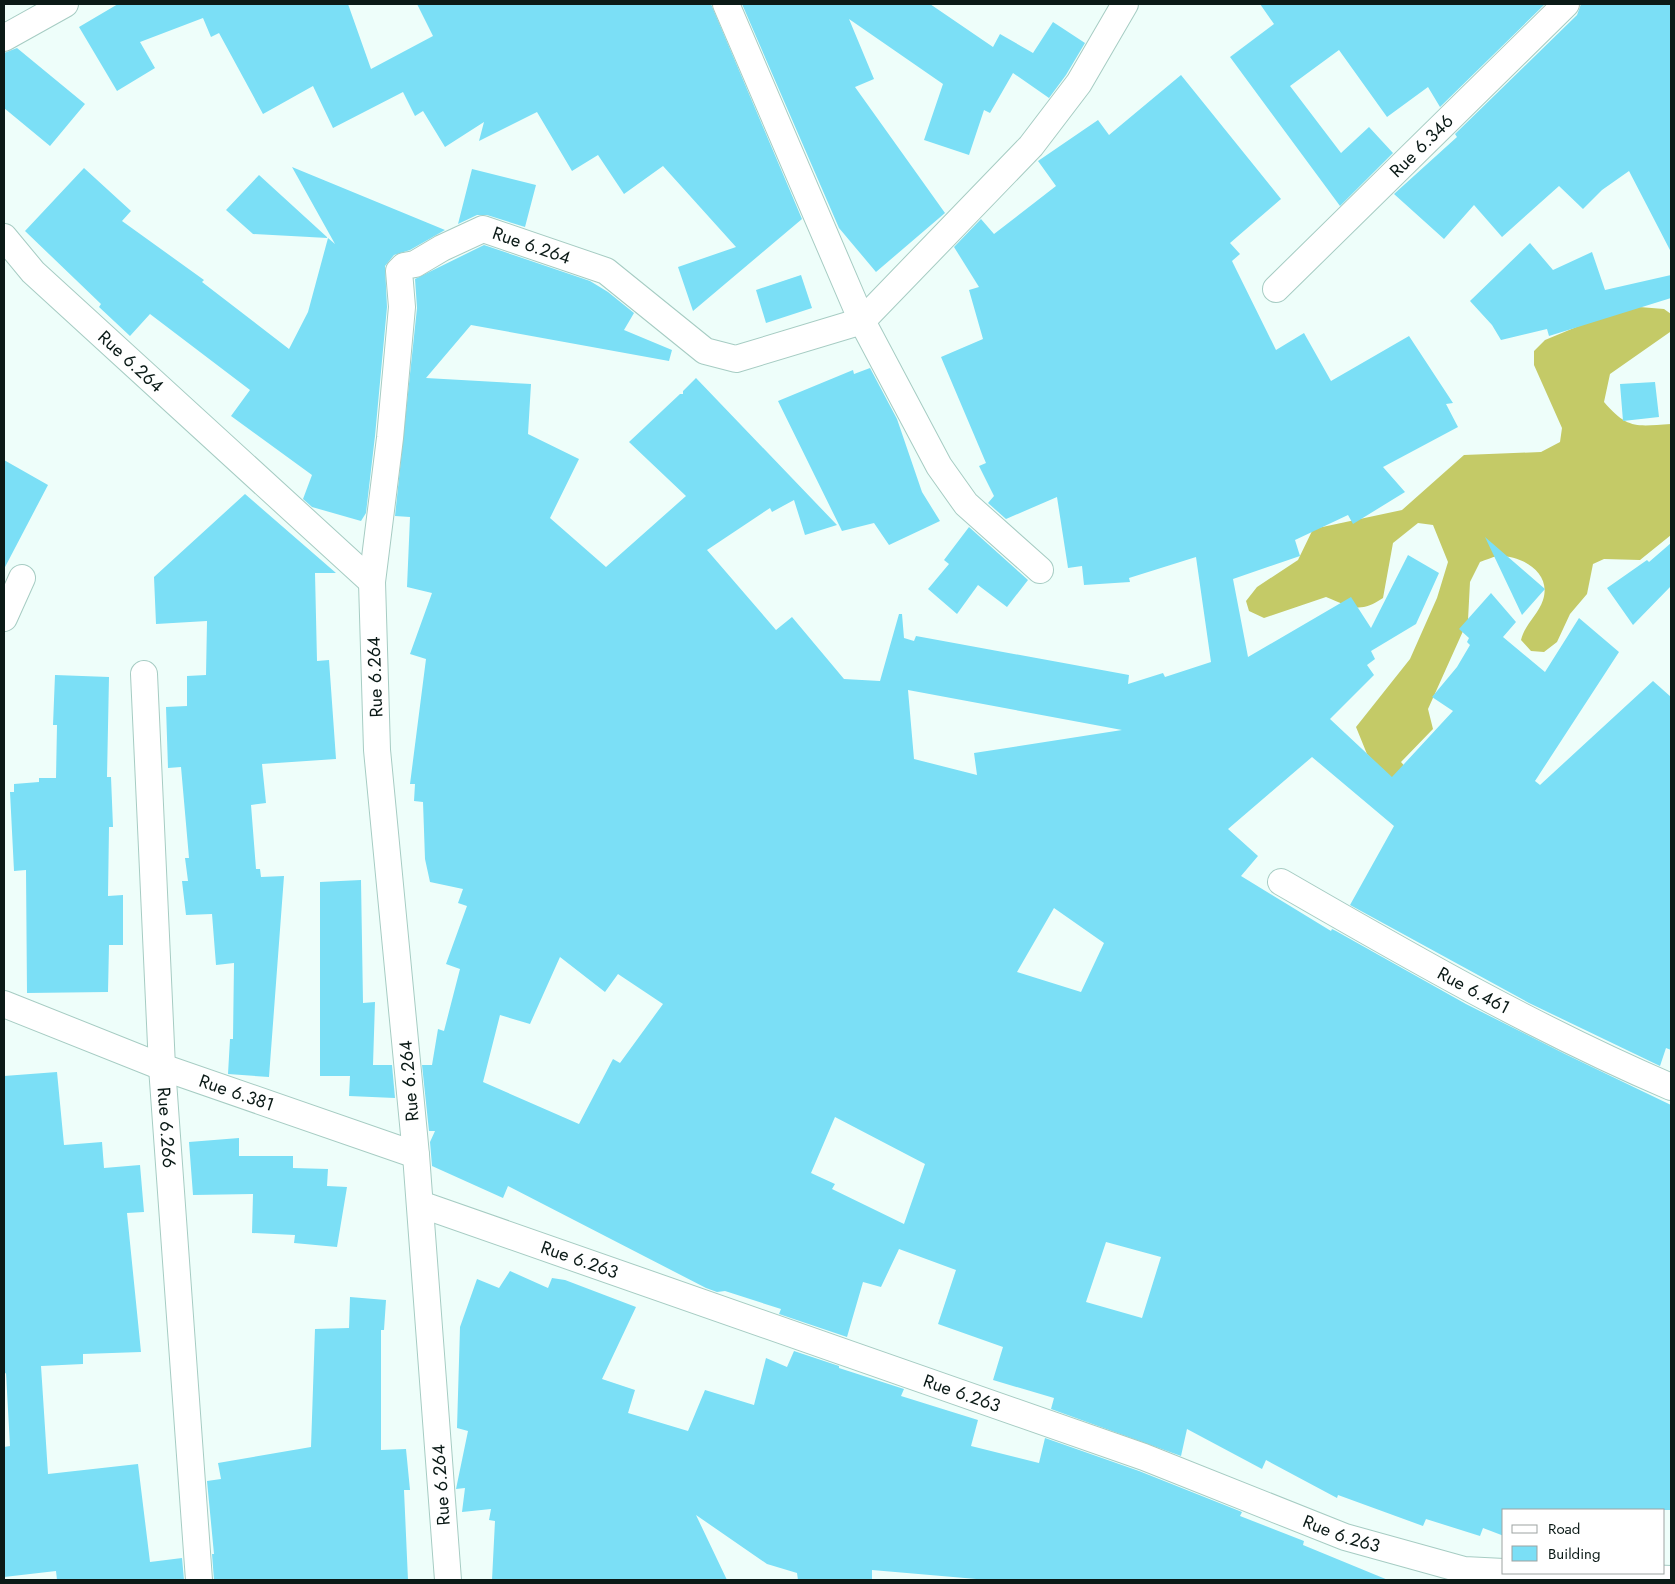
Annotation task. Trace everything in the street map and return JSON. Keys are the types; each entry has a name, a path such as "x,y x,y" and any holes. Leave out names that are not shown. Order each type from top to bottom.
{"street":[{"path":"4,38 65,4"},
{"path":"726,4 862,321 939,466 966,504 1040,570"},
{"path":"862,321 1031,146 1078,83 1125,4"},
{"name":"Rue 6.346","path":"1276,289 1566,4"},
{"name":"Rue 6.264","path":"448,1580 416,1155 377,750 372,582 402,308 399,271 404,266 416,264 483,229 606,271 705,351 736,359 862,321"},
{"name":"Rue 6.264","path":"4,236 34,272 372,582"},
{"path":"4,618 22,578"},
{"name":"Rue 6.266","path":"144,674 162,1067 199,1580"},
{"name":"Rue 6.461","path":"1281,882 1435,971 1600,1057 1671,1087"},
{"name":"Rue 6.381","path":"4,1004 162,1067 416,1155"},
{"name":"Rue 6.263","path":"420,1204 1144,1457 1344,1537 1464,1570 1502,1572"},
{"path":"1550,1574 1671,1579"}],"green space":[{"path":"1627,306 1664,309 1671,314 1670,332 1610,374 1604,402 1620,418 1627,422 1641,425 1671,424 1671,535 1640,560 1604,559 1593,564 1587,594 1570,614 1557,642 1544,652 1531,651 1521,640 1525,629 1543,600 1545,590 1539,574 1525,562 1507,556 1498,556 1480,562 1470,582 1468,620 1428,709 1433,729 1401,762 1439,805 1433,824 1367,754 1356,727 1410,659 1437,598 1448,562 1433,525 1418,523 1393,543 1383,598 1368,606 1349,606 1326,597 1264,618 1249,611 1246,601 1257,587 1298,560 1313,529 1402,510 1464,455 1541,452 1560,442 1562,428 1534,365 1534,351 1545,340"}],"building":[{"path":"118,4 348,4 371,69 433,36 417,4 711,4 802,219 693,311 678,267 736,247 663,166 624,194 598,155 572,171 537,112 479,141 484,122 445,147 423,111 415,116 403,92 333,128 313,86 263,114 219,33 211,37 203,18 140,42 155,68 117,91 79,27"},
{"path":"742,4 930,4 993,47 1000,34 1033,53 1053,22 1085,43 1066,75 1049,98 1013,73 990,113 984,110 969,155 924,140 943,84 849,19 874,79 855,87 945,213 876,272 839,228"},
{"path":"1260,4 1545,4 1440,107 1428,87 1387,117 1339,50 1290,86 1341,153 1369,127 1393,153 1340,206 1230,57 1274,24"},
{"path":"1581,4 1671,4 1671,252 1629,171 1602,190 1583,209 1559,186 1502,237 1474,205 1444,239 1394,194 1457,137 1455,134 1577,15"},
{"path":"17,48 85,104 50,146 4,108 4,53"},
{"path":"1181,75 1281,199 1230,243 1240,254 1232,261 1276,350 1304,333 1331,381 1409,336 1453,403 1446,404 1458,427 1383,467 1405,492 1353,524 1348,515 1295,540 1300,556 1233,579 1248,657 1351,597 1371,628 1408,555 1439,573 1416,624 1371,651 1375,659 1367,665 1374,675 1330,719 1392,777 1453,711 1432,697 1457,667 1470,645 1467,642 1469,638 1459,629 1491,593 1516,622 1503,637 1545,672 1579,618 1619,652 1535,781 1540,785 1653,681 1671,697 1671,1050 1666,1048 1660,1066 1529,1003 1350,905 1394,826 1312,757 1228,829 1258,856 1241,876 1331,931 1332,929 1336,931 1466,1004 1671,1105 1671,1510 1502,1509 1502,1535 1483,1528 1480,1536 1426,1519 1423,1526 1338,1495 1337,1498 1266,1460 1262,1469 1187,1429 1181,1456 1051,1409 1054,1398 993,1380 1003,1347 938,1324 956,1270 899,1249 881,1287 863,1282 847,1337 779,1314 781,1309 725,1291 717,1292 706,1288 508,1186 503,1198 432,1166 430,1142 435,1131 429,1131 422,1065 432,1065 438,1029 444,1031 460,969 446,964 467,906 458,903 463,889 430,882 425,859 423,802 414,801 415,784 410,784 426,659 410,654 432,593 407,587 410,517 395,516 417,308 415,279 484,245 590,281 608,292 634,313 624,330 672,350 669,361 471,325 426,378 531,384 528,434 579,459 550,518 606,567 686,496 629,442 680,394 683,394 683,391 696,378 837,525 805,535 794,500 772,512 770,508 707,550 776,630 792,617 844,679 880,681 899,614 902,614 904,638 914,641 916,636 1129,675 1128,684 1163,673 1165,677 1211,662 1196,557 1129,578 1130,582 1084,585 1082,566 1068,568 1057,497 1006,519 988,503 994,496 979,466 986,463 941,357 983,339 969,290 979,287 954,247 981,219 994,234 1056,186 1038,161 1098,120 1109,135","holes":["908,690 1122,730 974,753 977,775 914,759","1054,908 1104,943 1081,992 1017,972","560,957 605,992 618,974 663,1004 620,1063 613,1059 579,1124 483,1082 500,1015 530,1024","835,1117 925,1164 904,1224 832,1189 835,1184 811,1173","1106,1242 1161,1257 1142,1318 1086,1302"]},
{"path":"292,167 445,230 410,250 394,255 385,266 387,307 375,436 366,513 361,521 312,507 303,499 312,475 231,416 250,390 150,314 130,336 99,307 101,304 25,231 84,168 131,211 122,221 204,280 202,282 289,349 308,312 328,238 335,244"},
{"path":"472,169 536,185 525,227 487,215 477,215 458,224"},
{"path":"259,175 328,238 253,234 226,210"},
{"path":"1530,243 1553,270 1592,252 1605,290 1671,275 1671,298 1549,336 1547,329 1501,340 1492,325 1470,301"},
{"path":"801,275 812,308 766,323 756,290"},
{"path":"870,368 897,419 922,492 940,521 889,545 874,523 842,531 778,401 853,370 854,374"},
{"path":"1655,382 1659,417 1623,421 1620,384"},
{"path":"4,460 48,485 4,569"},
{"path":"245,494 336,573 315,573 317,661 329,660 336,759 262,764 266,803 251,805 256,869 260,869 261,877 284,876 269,1077 228,1074 230,1039 233,1039 234,963 216,965 212,914 186,915 182,881 188,881 185,858 189,858 181,767 168,768 166,707 187,706 187,676 206,675 207,621 156,624 154,577"},
{"path":"969,527 1028,580 1007,607 978,585 957,614 928,589 949,564 944,560"},
{"path":"1485,537 1545,589 1522,615"},
{"path":"1671,543 1671,586 1633,625 1607,588 1647,560 1649,562"},
{"path":"55,675 109,677 107,777 111,777 113,827 109,827 108,896 123,895 123,945 109,945 108,992 27,993 26,870 14,871 10,792 14,792 14,784 39,782 39,778 56,778 57,725 53,725"},
{"path":"361,880 363,1003 375,1002 373,1065 392,1065 395,1098 349,1096 350,1076 320,1076 320,882"},
{"path":"57,1072 64,1145 102,1142 104,1168 140,1165 144,1212 127,1213 141,1352 83,1354 83,1364 41,1366 48,1474 138,1464 150,1562 182,1558 184,1580 57,1580 56,1571 4,1577 4,1447 10,1446 6,1373 4,1374 4,1076"},
{"path":"239,1138 239,1156 293,1156 293,1168 328,1169 327,1186 347,1187 337,1247 294,1243 295,1235 252,1233 253,1194 193,1195 189,1142"},
{"path":"510,1271 548,1288 552,1278 565,1280 636,1307 602,1379 635,1390 628,1413 688,1431 705,1390 754,1405 766,1358 787,1367 794,1351 904,1389 901,1396 978,1420 971,1446 1039,1463 1045,1438 1139,1471 1242,1512 1240,1516 1304,1541 1303,1545 1388,1580 988,1580 872,1570 872,1580 798,1580 797,1573 767,1564 696,1515 727,1580 492,1580 495,1521 489,1520 491,1509 462,1512 465,1488 456,1489 468,1431 457,1428 460,1327 477,1279 499,1288"},
{"path":"350,1297 386,1300 384,1330 381,1330 381,1450 406,1449 410,1490 404,1490 408,1580 214,1580 212,1554 214,1554 207,1481 221,1479 218,1463 311,1447 315,1329 349,1328"}]}
